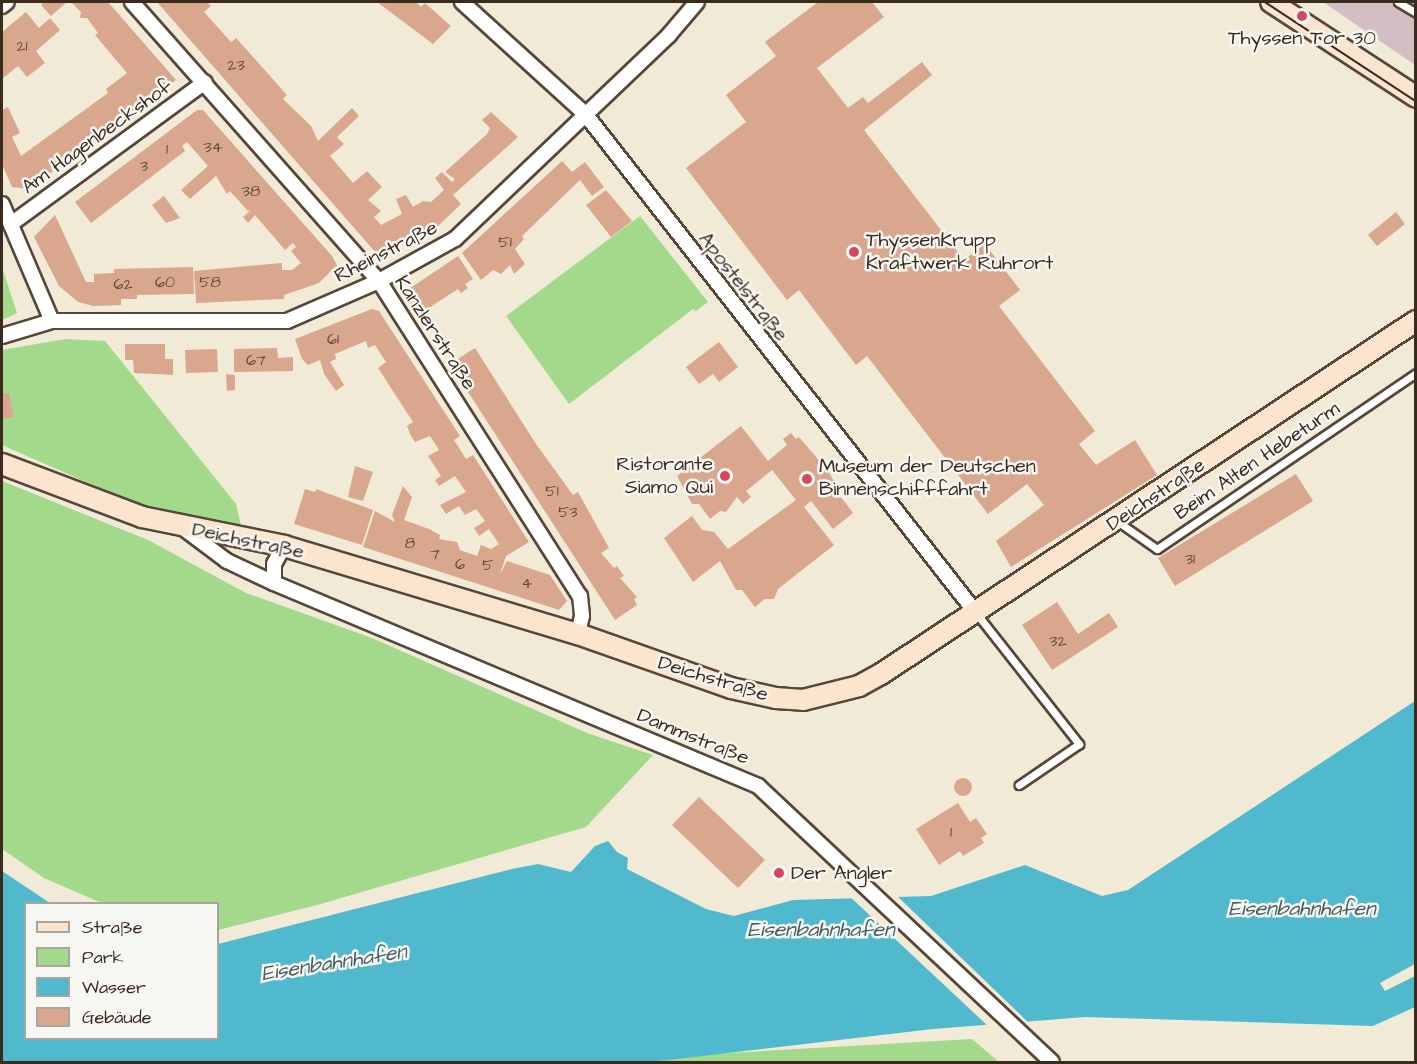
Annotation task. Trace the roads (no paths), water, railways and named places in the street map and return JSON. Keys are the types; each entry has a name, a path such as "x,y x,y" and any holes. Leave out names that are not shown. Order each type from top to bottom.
{"street":[{"path":"2,6 7,2"},
{"name":"Kanzlerstraße","path":"132,2 379,281 580,596 582,616 578,634"},
{"name":"Apostelstraße","path":"462,2 586,115 976,613"},
{"name":"Rheinstraße","path":"2,336 52,321 287,321 379,281 455,239 669,35 697,2"},
{"path":"1271,2 1416,97"},
{"name":"Am Hagenbeckshof","path":"11,224 205,82"},
{"path":"2,204 52,321"},
{"name":"Deichstraße","path":"2,464 142,517 284,546 578,634 731,688 776,698 803,700 859,686 1117,521 1416,321"},
{"name":"Dammstraße","path":"181,526 227,561 274,583 758,786 1052,1062"},
{"path":"274,583 274,564 284,546"}],"lane":[{"path":"1398,2 1416,13"},
{"name":"Beim Alten Hebeturm","path":"1117,521 1157,549 1416,373"},
{"path":"976,613 1079,744 1018,785"}],"water":[{"name":"Eisenbahnhafen","path":"1415,701 1415,1007 1373,1026 1085,1017 933,1029 651,1062 2,1062 2,871 48,902 24,902 24,1040 219,1040 219,944 512,869 538,864 571,872 595,846 608,841 617,852 628,858 627,869 706,909 734,916 793,900 931,896 1025,865 1102,896 1128,890"}],"tram line":[{"path":"1265,2 1416,101"}],"place":[{"name":"Thyssen Tor 30","path":"1302,16"},
{"name":"ThyssenKrupp Kraftwerk Ruhrort","path":"854,252"},
{"name":"Ristorante Siamo Qui","path":"725,476"},
{"name":"Museum der Deutschen Binnenschifffahrt","path":"807,479"},
{"name":"Der Angler","path":"779,873"}]}
